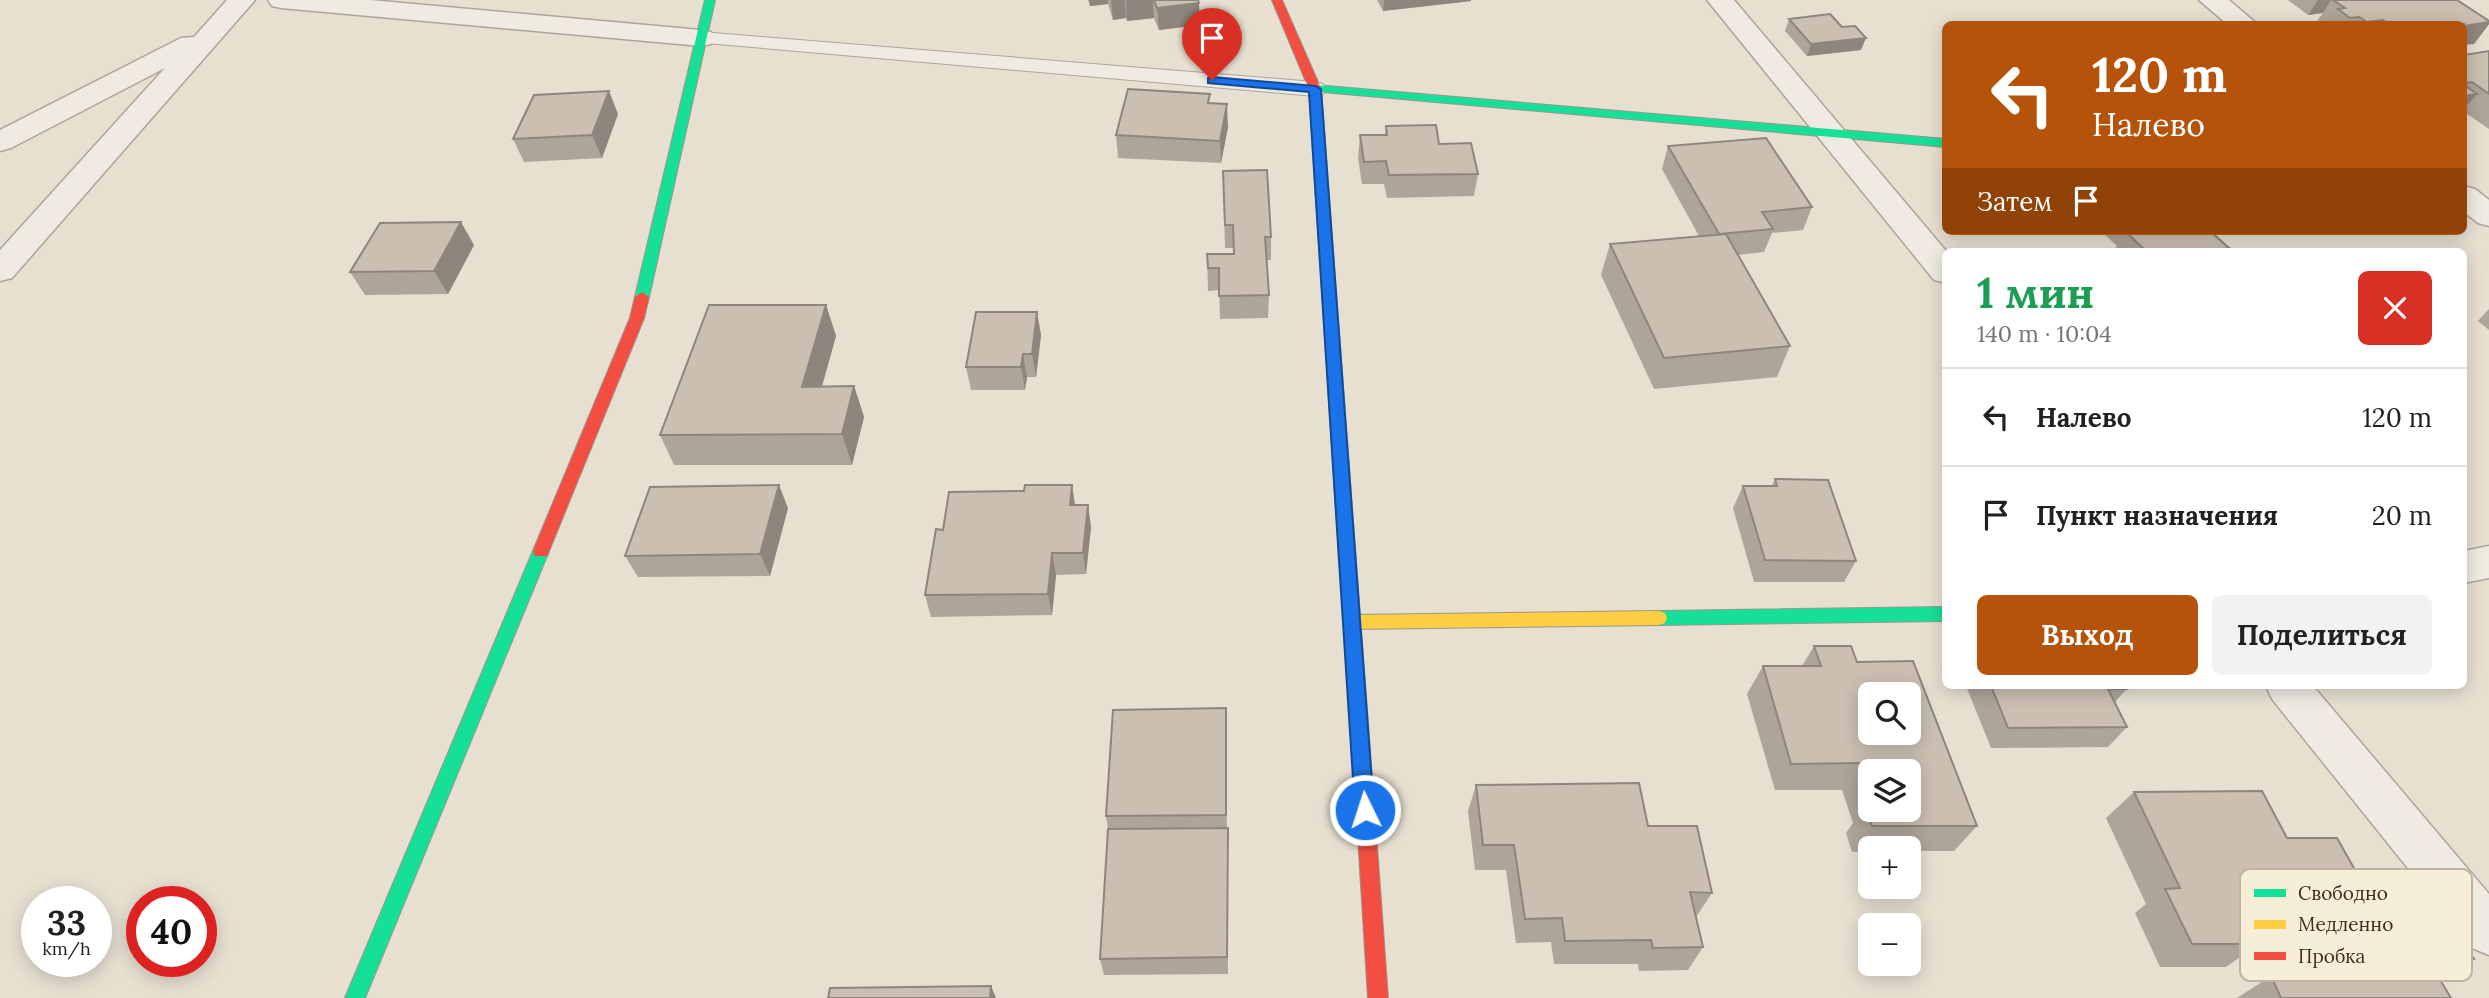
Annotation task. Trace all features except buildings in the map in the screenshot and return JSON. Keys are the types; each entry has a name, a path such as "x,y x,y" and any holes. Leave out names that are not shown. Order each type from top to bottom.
{"street":[{"path":"0,270 242,0"},
{"path":"281,0 701,38"},
{"path":"355,998 637,318 710,0"},
{"path":"1277,0 1315,89 1378,998"},
{"path":"1720,0 1942,267"},
{"path":"2212,0 2239,21"},
{"path":"0,142 212,34"},
{"path":"1315,89 1942,143"},
{"path":"2467,187 2489,190"},
{"path":"2467,199 2489,216"},
{"path":"2467,566 2489,562"},
{"path":"1352,622 1942,614"},
{"path":"2289,689 2438,869"},
{"path":"2472,910 2489,931"}],"lane":[{"path":"701,38 1315,89"}],"traffic: fast":[{"path":"642,297 710,0"},
{"path":"1315,89 1942,143"},
{"path":"1344,508 1365,805"},
{"path":"355,998 541,551"},
{"path":"1659,618 1942,614"}],"traffic: slow":[{"path":"1352,622 1659,618"}],"traffic: jam":[{"path":"1277,0 1315,89 1344,508"},
{"path":"541,551 637,318 642,297"},
{"path":"1365,805 1378,998"}],"route":[{"path":"1212,80 1315,89 1365,810"}]}
